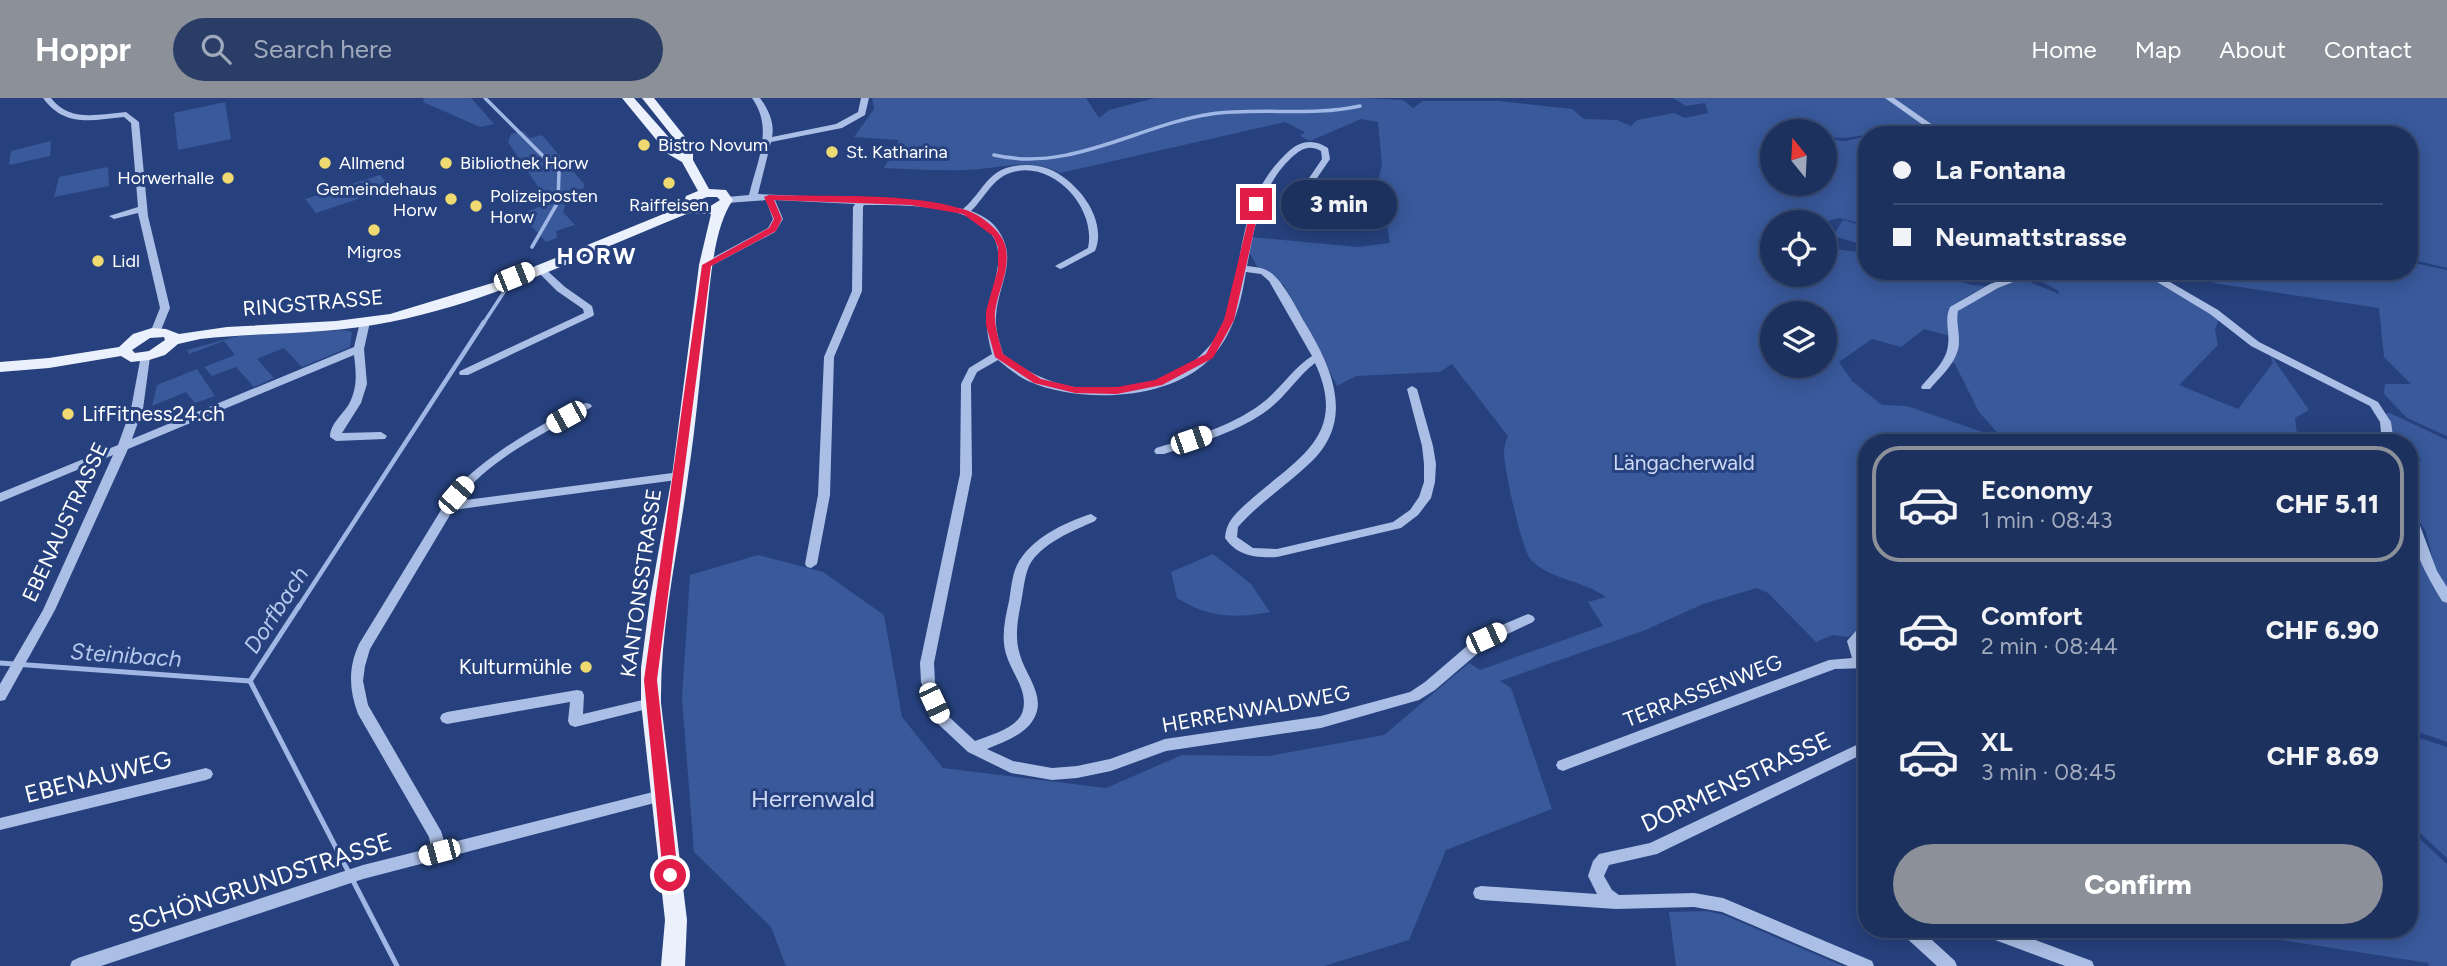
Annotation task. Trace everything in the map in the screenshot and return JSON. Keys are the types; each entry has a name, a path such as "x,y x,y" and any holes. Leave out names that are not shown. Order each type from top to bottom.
{"main road":[{"path":"628,98 672,151 687,160"},
{"path":"648,98 687,148 687,160 705,193"},
{"path":"705,193 721,193 722,204 705,212 689,208 691,199 705,193"},
{"name":"KANTONSSTRASSE","path":"673,966 676,920 651,703 655,633 680,476 706,265 722,204"},
{"name":"RINGSTRASSE","path":"173,340 267,327 366,322 457,300 689,208"},
{"path":"0,367 49,363 124,351 132,341 155,332 169,333 173,340 161,351 145,357 131,357 124,351"}],"street":[{"path":"47,98 55,110 67,117 131,116 135,122 142,209 165,308 155,332"},
{"path":"753,196 760,158 768,141 767,116 756,98"},
{"path":"768,141 850,121 862,113 864,98"},
{"path":"1889,98 1929,126"},
{"path":"722,204 753,196 910,203 965,212 997,234 1002,247 1002,269 990,325 998,355 1037,381 1075,390 1117,391 1158,383 1210,355 1229,320 1259,193 1283,160 1307,144 1323,147 1326,154 1307,187 1310,193"},
{"path":"965,212 998,175 1020,169 1046,171 1060,179 1086,208 1094,229 1092,249 1060,265"},
{"path":"706,265 772,230 778,219 769,197"},
{"path":"811,564 824,495 829,357 857,290 858,207 862,202"},
{"path":"114,216 142,209"},
{"path":"464,373 589,314 588,308 561,289 539,268"},
{"path":"1241,268 1264,272 1273,279 1317,357 1333,399 1329,428 1310,456 1232,526 1231,538 1247,551 1277,553 1397,525 1417,511 1429,495 1431,473 1412,389"},
{"path":"1926,387 1951,355 1951,316 1961,303 2011,280"},
{"path":"2159,280 2214,312 2255,344 2374,404 2384,415 2388,434"},
{"path":"366,322 359,349 362,384 355,403 336,431 336,437 381,436"},
{"path":"0,498 124,444 359,349"},
{"name":"HERRENWALDWEG","path":"998,355 973,370 966,384 966,474 927,663 929,682 941,718 973,748 1011,768 1052,774 1077,772 1191,740 1321,722 1414,696 1430,686 1486,638 1528,618"},
{"name":"EBENAUSTRASSE","path":"0,696 49,610 124,444 137,402 145,357"},
{"path":"1160,451 1247,419 1284,390 1308,362 1317,357"},
{"path":"439,852 436,836 365,714 354,682 364,648 467,482 495,459 586,406"},
{"path":"450,506 680,476"},
{"path":"973,748 1025,723 1032,712 1031,697 1014,660 1010,642 1022,566 1028,557 1051,537 1091,518"},
{"path":"2418,537 2431,572 2447,597"},
{"name":"TERRASSENWEG","path":"1563,765 1834,664 1858,662"},
{"path":"447,718 577,695 575,721 651,703"},
{"name":"DORMENSTRASSE","path":"1617,902 1606,895 1595,876 1604,859 1652,849 1858,750"},
{"name":"EBENAUWEG","path":"0,824 206,774"},
{"name":"SCHÖNGRUNDSTRASSE","path":"78,966 363,872 661,796"},
{"path":"1480,893 1617,902 1694,900 1723,905 1866,966"},
{"path":"1918,938 1949,966"},
{"path":"2010,938 2086,966"}],"green space":[{"path":"424,98 471,98 494,124 480,127 423,102"},
{"path":"872,98 1086,98 1099,118 1109,110 1155,98 1363,98 1403,100 1413,108 1423,101 1498,101 1572,109 1584,119 1617,120 1631,126 1637,120 1674,113 1685,118 1708,113 1705,103 1686,106 1673,98 2447,98 2447,268 2418,261 2418,126 1858,126 1858,136 1845,138 1838,138 1838,119 1760,119 1760,196 1838,196 1838,140 1858,138 1858,223 1837,219 1837,210 1760,210 1760,287 1837,287 1837,249 1858,252 1858,280 1956,280 1971,285 1988,286 1963,299 1952,309 1948,325 1950,336 1924,329 1901,347 1872,339 1839,362 1852,381 1882,405 1907,406 1988,434 1858,434 1858,630 1848,637 1833,635 1816,642 1768,593 1757,588 1703,604 1643,631 1500,681 1511,688 1552,809 1446,850 1409,940 1324,966 786,966 771,927 694,852 682,698 690,575 758,555 823,572 884,615 902,717 943,768 1106,788 1182,755 1268,756 1384,735 1469,663 1480,670 1603,626 1588,602 1606,597 1549,572 1532,561 1528,555 1507,475 1504,452 1508,436 1452,364 1440,372 1356,376 1337,386 1284,285 1261,273 1250,254 1250,237 1358,247 1390,243 1385,210 1372,207 1382,165 1378,122 1361,119 1310,141 1300,136 1305,132 1285,122 1060,173 1049,168 1026,165 965,170 884,168 899,140 854,137 874,109"},
{"path":"225,102 231,139 178,150 174,113"},
{"path":"523,131 530,138 542,135 584,184 584,188 570,192 563,212 575,225 556,231 557,238 546,242 520,214 542,206 537,200 545,197 508,142 511,134"},
{"path":"51,141 50,156 9,165 11,151"},
{"path":"108,167 109,186 54,197 59,177"},
{"path":"380,175 391,188 316,213 305,199"},
{"path":"1843,220 1858,224 1858,243 1837,237 1837,230"},
{"path":"2418,264 2447,270 2447,436 2407,418 2384,394 2385,384 2411,384 2384,357 2379,308 2202,280 2418,280"},
{"path":"2019,280 2059,294 2059,291 2039,280 2156,280 2219,318 2215,330 2218,345 2179,385 2238,409 2273,363 2270,354 2309,410 2295,418 2297,434 1999,434 1979,412 1955,364 1949,361 1957,313 1961,308 2005,284"},
{"path":"345,330 352,332 350,347 302,367 284,348 257,359 274,378 254,387 236,367 212,376 204,367 235,355 224,341 189,354 187,350 238,336"},
{"path":"197,369 215,396 195,403 186,392 152,406 157,385"},
{"path":"2390,413 2447,440 2447,594 2434,565 2426,532 2418,518 2418,462 2421,461 2418,434 2393,434 2385,414"},
{"path":"2418,546 2433,585 2447,603 2447,742 2418,732"},
{"path":"1213,554 1251,584 1270,612 1221,615 1199,609 1177,598 1171,572"},
{"path":"2418,738 2447,747 2447,858 2418,831"},
{"path":"2418,837 2447,864 2447,966 2429,966 2428,963 2269,938 2418,938"},
{"path":"1707,911 1724,915 1843,966 1676,966 1669,912"}],"waterway":[{"name":"Dorfbach","path":"485,98 559,172 558,202 532,247"},
{"path":"994,155 1022,159 1077,153 1211,114 1323,111 1360,106"},
{"name":"Dorfbach","path":"483,324 506,289"},
{"name":"Dorfbach","path":"298,608 484,322"},
{"name":"Dorfbach","path":"250,681 299,606"},
{"name":"Steinibach","path":"0,663 250,681"},
{"name":"Dorfbach","path":"250,681 397,966"}],"place":[{"name":"Bistro Novum","path":"644,145"},
{"name":"St. Katharina","path":"832,152"},
{"name":"Allmend","path":"325,163"},
{"name":"Bibliothek Horw","path":"446,163"},
{"name":"Horwerhalle","path":"228,178"},
{"name":"Raiffeisen","path":"669,183"},
{"name":"Gemeindehaus Horw","path":"451,199"},
{"name":"Polizeiposten Horw","path":"476,206"},
{"name":"Migros","path":"374,230"},
{"name":"Lidl","path":"98,261"},
{"name":"LifFitness24.ch","path":"68,414"},
{"name":"Kulturmühle","path":"586,667"}],"district":[{"name":"HORW","path":"597,256"}],"route":[{"path":"670,875 650,680 659,599 680,476 706,265 772,230 778,219 769,197 910,203 965,212 997,234 1002,247 1002,269 994,296 990,325 998,355 1037,381 1075,390 1117,391 1158,383 1195,366 1210,355 1229,320 1256,204"}],"park label":[{"name":"Längacherwald","path":"1684,463"},
{"name":"Herrenwald","path":"813,799"}]}
